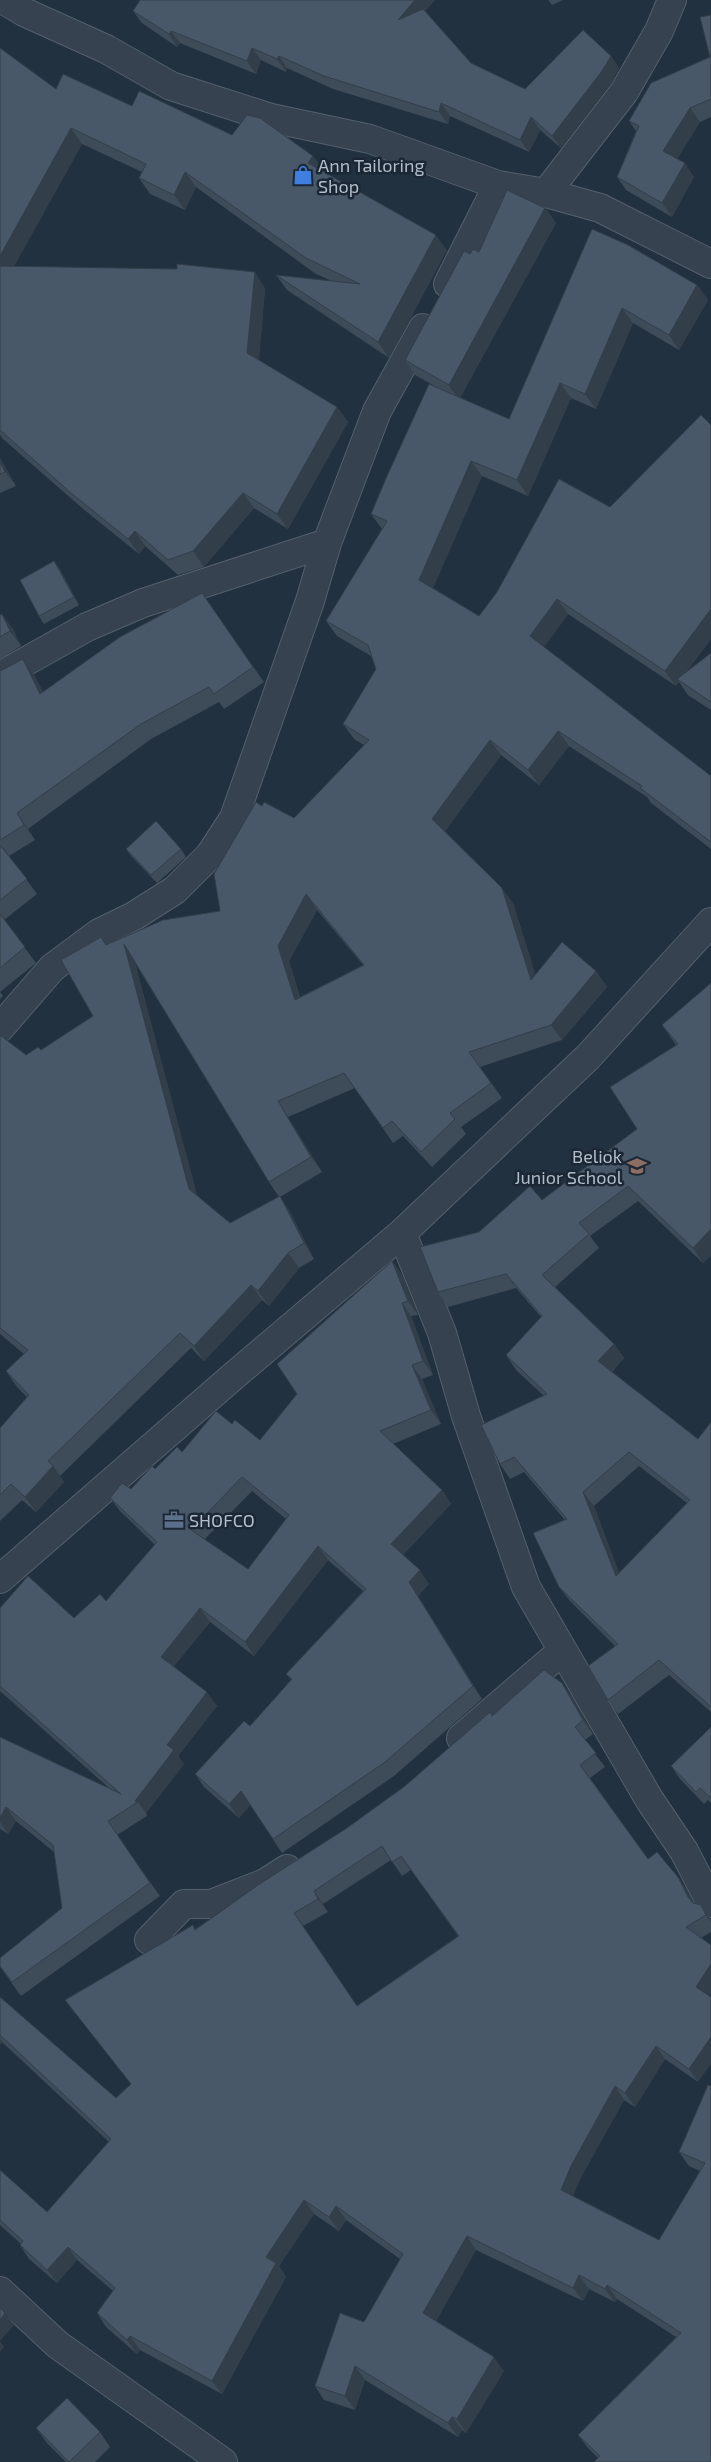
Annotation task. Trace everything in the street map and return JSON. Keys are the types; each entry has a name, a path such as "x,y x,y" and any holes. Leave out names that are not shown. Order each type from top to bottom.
{"street":[{"path":"4,0 24,12 106,49 171,86 271,118 370,139 498,185 546,192 600,208 711,264"},
{"path":"546,192 624,92 659,31 672,0"},
{"path":"0,1028 52,968 99,933 134,916 176,890 210,855 234,818 327,542 376,411 444,291 498,185"},
{"path":"0,676 87,627 143,603 327,542"},
{"path":"0,1578 402,1233 588,1057 711,922"},
{"path":"402,1233 442,1334 466,1416 526,1587 649,1799 684,1851 711,1903"},
{"path":"444,1753 562,1651"},
{"path":"149,1940 184,1904 212,1904 265,1883 306,1856"},
{"path":"0,2291 58,2345 223,2462"}],"building":[{"path":"140,0 415,0 398,20 423,9 471,63 525,89 583,30 611,56 602,71 552,136 531,117 520,140 441,103 439,112 324,76 279,56 277,59 252,48 247,61 171,31 169,34 133,11"},
{"path":"711,15 711,99 690,108 663,151 685,163 662,203 617,177 639,126 629,121 651,83 710,57 700,17"},
{"path":"0,48 56,89 63,74 132,106 139,91 232,135 247,115 260,118 313,156 308,163 436,235 378,342 276,275 360,284 306,258 185,172 174,195 139,178 146,164 71,128 0,256"},
{"path":"507,190 545,208 449,385 405,360 464,251 470,254 473,249 479,252"},
{"path":"592,229 628,245 697,285 669,335 622,308 585,394 560,383 517,480 471,461 419,580 479,616 497,592 559,479 610,507 701,415 711,425 711,609 665,671 557,599 530,636 711,776 711,842 640,788 642,786 558,731 528,770 490,740 432,819 502,888 531,980 562,942 596,971 551,1025 469,1052 491,1083 450,1113 455,1119 421,1152 392,1121 383,1128 344,1073 278,1101 311,1157 269,1182 124,944 189,1189 230,1223 280,1196 304,1243 288,1253 258,1291 251,1285 194,1346 180,1333 48,1461 53,1466 25,1497 11,1484 0,1495 0,1428 29,1395 6,1371 28,1350 0,1328 0,1035 26,1055 38,1047 41,1050 93,1016 61,960 101,937 106,945 163,920 220,911 214,874 256,802 262,806 264,802 294,818 369,740 343,724 376,669 368,645 326,621 387,521 371,514 387,476 429,384 509,419","holes":["306,894 364,965 295,1000 278,946"]},
{"path":"177,264 255,272 247,353 337,407 277,514 243,493 193,551 168,560 135,531 128,539 71,493 0,430 0,266 177,269"},
{"path":"0,462 5,472 0,474"},
{"path":"54,561 74,597 39,616 20,580"},
{"path":"202,593 253,667 214,694 209,687 141,724 17,813 24,825 0,840 0,671 23,659 40,694 120,637"},
{"path":"2,614 10,631 0,637 0,615"},
{"path":"711,653 711,702 677,679"},
{"path":"156,821 181,849 151,875 126,849"},
{"path":"0,845 27,879 0,900"},
{"path":"0,914 25,947 0,968"},
{"path":"711,983 711,1229 693,1248 628,1186 579,1223 589,1234 542,1275 614,1344 598,1361 698,1439 711,1422 711,1707 659,1660 608,1700 588,1666 618,1644 559,1587 533,1533 567,1519 514,1457 500,1464 481,1425 547,1394 506,1355 542,1316 506,1274 438,1292 420,1247 479,1232 530,1186 542,1200 637,1129 610,1087 678,1044 662,1025","holes":["629,1452 690,1500 616,1576 583,1492"]},
{"path":"392,1261 408,1301 402,1303 423,1361 412,1365 431,1410 380,1431 442,1490 391,1544 420,1570 409,1582 473,1686 385,1762 273,1839 241,1791 229,1804 195,1774 244,1721 250,1726 292,1679 286,1674 366,1589 318,1546 245,1642 200,1608 161,1657 207,1692 167,1745 174,1750 135,1801 138,1802 108,1821 150,1883 12,1982 0,1966 0,1958 62,1908 53,1845 6,1807 0,1818 0,1737 121,1794 0,1686 0,1608 28,1576 74,1618 100,1594 106,1601 157,1542 110,1498 122,1483 131,1489 152,1466 155,1469 177,1447 182,1452 216,1411 232,1424 235,1420 260,1440 297,1394 277,1364","holes":["242,1477 289,1515 248,1569 191,1530"]},
{"path":"544,1670 562,1683 583,1720 575,1727 596,1753 580,1765 648,1859 657,1852 678,1877 688,1897 693,1903 701,1905 706,1915 686,1927 711,1945 711,1964 696,1987 711,1997 711,2037 689,2069 656,2046 625,2093 615,2086 571,2166 561,2190 659,2240 705,2163 679,2152 708,2085 711,2086 711,2462 594,2462 600,2456 578,2435 681,2333 607,2285 605,2289 579,2275 573,2288 467,2236 423,2313 494,2357 457,2419 452,2417 448,2423 355,2366 345,2396 315,2386 340,2313 364,2322 403,2254 336,2206 329,2217 304,2200 266,2257 276,2263 212,2381 130,2336 127,2340 97,2313 115,2288 68,2247 47,2270 20,2245 23,2241 0,2220 0,2170 47,2212 111,2139 0,2035 0,1997 116,2098 131,2084 65,2000 193,1925 195,1930 258,1885 347,1828 405,1786 490,1712 492,1716","holes":["382,1846 392,1862 401,1856 459,1936 357,2006 294,1913 318,1899 314,1891"]},
{"path":"711,1727 711,1798 700,1788 696,1792 671,1766"},
{"path":"0,2308 5,2313 0,2320"},
{"path":"67,2398 100,2432 69,2462 36,2428"}],"place":[{"name":"Ann Tailoring Shop","path":"303,175"},
{"name":"Beliok Junior School","path":"637,1166"},
{"name":"SHOFCO","path":"174,1520"}]}
